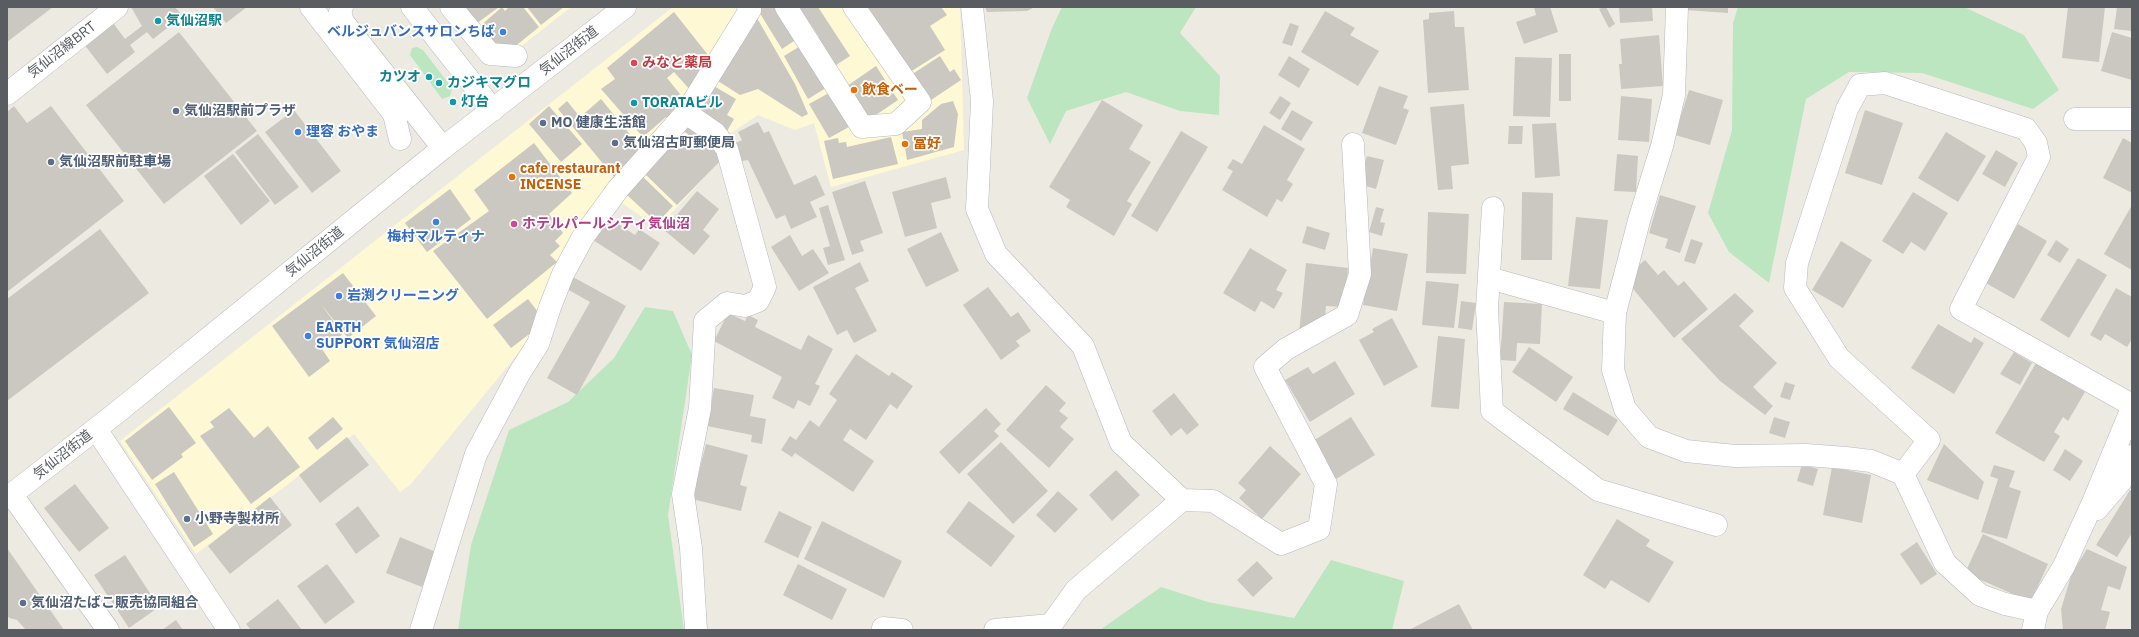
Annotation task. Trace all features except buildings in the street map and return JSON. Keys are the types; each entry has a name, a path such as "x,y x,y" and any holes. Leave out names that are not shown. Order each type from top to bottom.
{"street":[{"path":"73,40 105,7"},
{"name":"気仙沼線BRT","path":"7,94 73,40 117,7"},
{"path":"311,7 394,114 400,139"},
{"path":"342,7 340,12 343,22 443,148"},
{"path":"412,7 493,110"},
{"path":"451,7 490,54 516,56"},
{"name":"気仙沼街道","path":"9,497 96,429 443,148 625,7"},
{"path":"421,630 476,454 509,391 538,344 563,274 583,237 618,190 686,113 750,10 748,7"},
{"path":"786,7 862,127 896,124 920,102 854,7"},
{"path":"972,7 982,101 977,209 996,254 1083,346 1121,443 1182,500 1213,501 1281,544 1319,529 1326,484 1265,367 1286,349 1347,315 1360,274 1353,144"},
{"path":"1677,7 1674,95 1662,146 1640,218 1614,313 1613,370 1625,409 1649,437 1686,451 1735,456 1806,455 1846,458 1871,461 1903,474 1945,563 1980,595 2005,604 2035,620 2064,566 2132,406 1961,309 2039,157 2036,143 2026,129 1885,83 1860,85 1848,109 1797,263 1795,288 1839,358 1929,440 1903,474"},
{"path":"686,113 716,133 727,149 765,287 758,301 745,306 727,303 705,321 700,408 683,494 691,548 696,630"},
{"path":"2075,119 2132,119"},
{"path":"1493,208 1487,309 1492,411 1598,490 1716,525"},
{"path":"1489,278 1614,313"},
{"path":"96,429 229,630"},
{"path":"2083,524 2129,470"},
{"path":"9,497 108,630"},
{"path":"995,630 1051,625 1076,590 1182,500"}],"shaded area":[{"path":"461,7 571,7 514,52 487,43"},
{"path":"673,7 960,7 964,150 831,187 814,123 795,130 758,115 728,135 723,157 658,228 622,203 613,209 530,339 411,484 400,492 354,434 196,554 120,441"}],"green space":[{"path":"1062,7 1196,7 1180,33 1220,76 1219,115 1180,111 1126,92 1066,111 1050,144 1027,98 1052,28"},
{"path":"1738,7 1964,7 2024,35 2059,90 2033,109 1922,73 1849,72 1806,99 1769,283 1729,252 1708,213 1732,130 1733,23"},
{"path":"417,47 423,50 452,88 450,96 442,99 410,55 412,48"},
{"path":"645,307 673,311 692,355 668,515 684,630 458,630 471,545 509,430 568,402 614,358"},
{"path":"1331,560 1404,581 1392,630 1100,630 1161,587 1208,602 1294,618"}],"place":[{"name":"気仙沼駅","path":"158,21"},
{"name":"ベルジュバンスサロンちば","path":"503,32"},
{"name":"みなと薬局","path":"634,63"},
{"name":"カツオ","path":"429,77"},
{"name":"カジキマグロ","path":"439,83"},
{"name":"飲食ベー","path":"854,90"},
{"name":"灯台","path":"453,102"},
{"name":"TORATAビル","path":"634,103"},
{"name":"気仙沼駅前プラザ","path":"176,111"},
{"name":"MO 健康生活館","path":"543,123"},
{"name":"理容 おやま","path":"298,132"},
{"name":"気仙沼古町郵便局","path":"615,143"},
{"name":"冨好","path":"905,144"},
{"name":"気仙沼駅前駐車場","path":"51,162"},
{"name":"cafe restaurant INCENSE","path":"512,177"},
{"name":"梅村マルティナ","path":"436,222"},
{"name":"ホテルパールシティ気仙沼","path":"514,224"},
{"name":"岩渕クリーニング","path":"339,296"},
{"name":"EARTH SUPPORT 気仙沼店","path":"308,336"},
{"name":"小野寺製材所","path":"187,519"},
{"name":"気仙沼たばこ販売協同組合","path":"23,603"}]}
